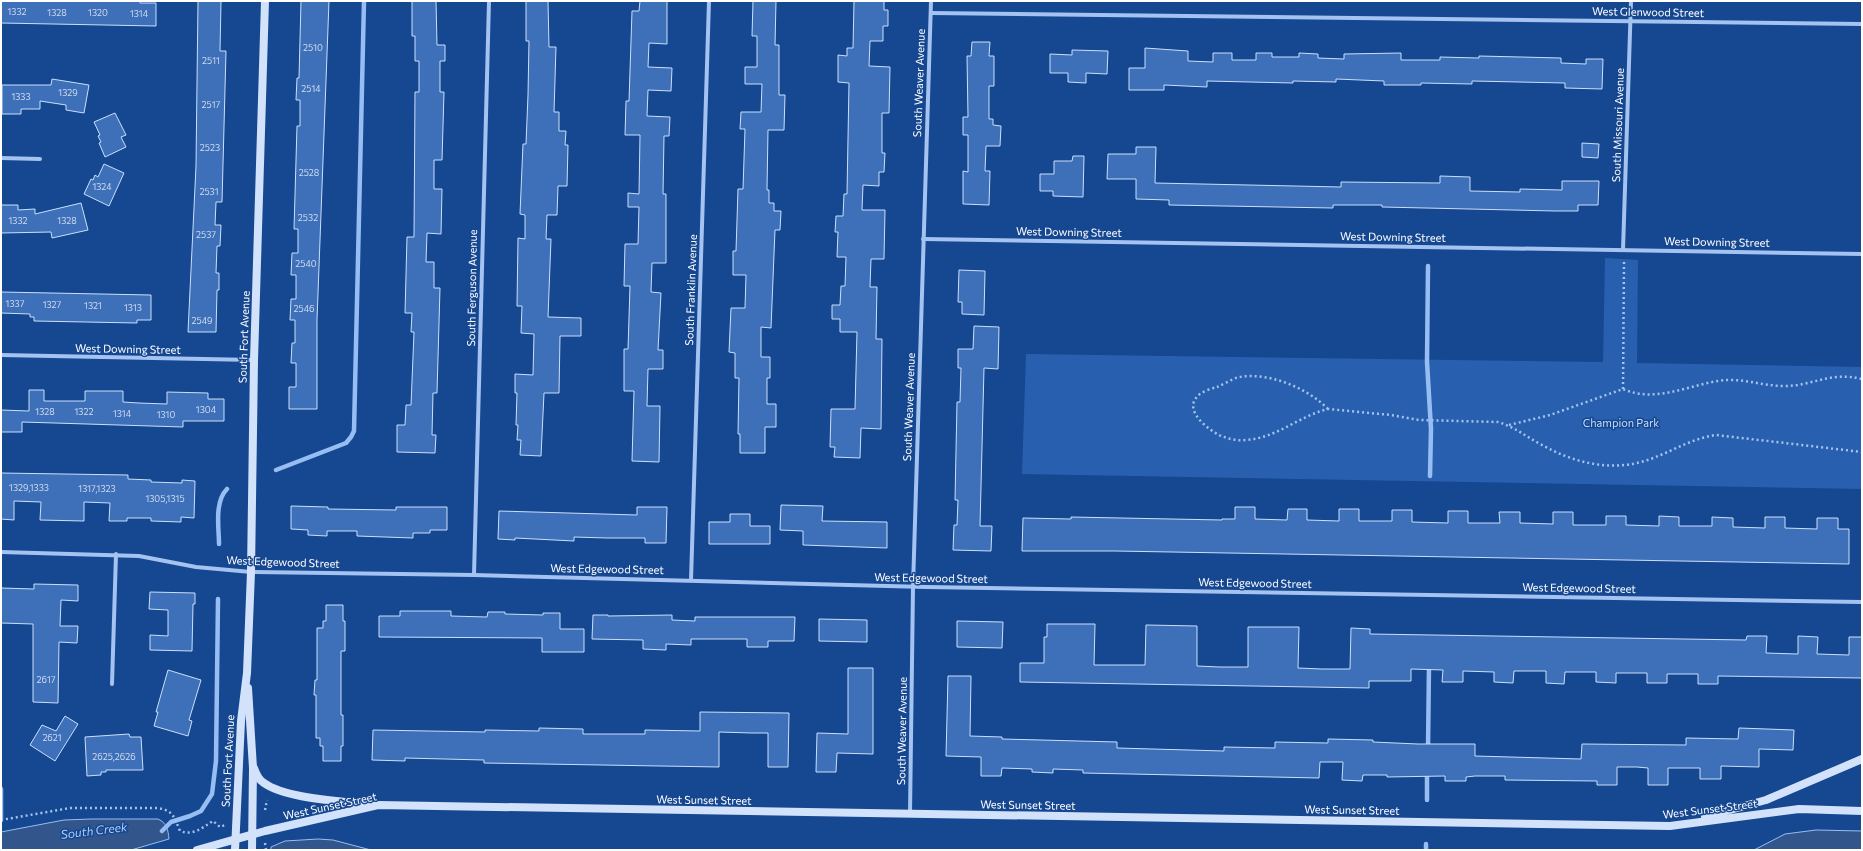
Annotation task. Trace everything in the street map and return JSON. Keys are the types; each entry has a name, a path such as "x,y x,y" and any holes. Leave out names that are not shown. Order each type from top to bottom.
{"main road":[{"name":"South Fort Avenue","path":"235,850 241,721 247,673 251,572 254,360 265,1"},
{"name":"South Fort Avenue","path":"247,673 253,768 252,850"},
{"path":"1670,826 1766,800 1862,760"},
{"path":"253,768 257,777 264,783 285,792 378,806"},
{"name":"West Sunset Street","path":"197,850 252,834 378,806 1670,826 1799,809 1862,811"}],"street":[{"name":"South Ferguson Avenue","path":"474,575 488,1"},
{"name":"South Franklin Avenue","path":"691,580 709,1"},
{"name":"South Weaver Avenue","path":"910,814 913,587 931,1"},
{"name":"South Missouri Avenue","path":"1624,250 1631,1"},
{"name":"West Glenwood Street","path":"931,13 1630,20 1862,24"},
{"path":"1,158 40,159"},
{"name":"West Downing Street","path":"923,239 1862,254"},
{"name":"West Downing Street","path":"1,356 254,360"},
{"name":"West Edgewood Street","path":"1,552 116,554 139,556 196,567 251,572 474,575 913,587 1862,602"},
{"path":"112,684 116,554"}],"path":[{"path":"1623,389 1624,250"},
{"path":"1328,409 1320,402 1299,389 1273,379 1260,376 1238,377 1204,392 1196,398 1193,404 1194,411 1206,426 1219,435 1237,440 1260,439 1281,431 1318,411 1328,409 1391,415 1419,420 1498,422 1508,425 1570,459 1589,463 1611,465 1628,465 1643,462 1701,437 1716,435 1862,452"},
{"path":"1508,425 1550,415 1623,389 1634,394 1657,395 1729,380 1784,386 1830,377 1862,379"},
{"path":"265,814 267,800"},
{"path":"1,820 70,808 158,808 172,813 180,831 190,833 213,821 220,827 236,822"}],"green space":[{"name":"Champion Park","path":"1605,258 1638,260 1637,363 1862,367 1862,489 1022,474 1026,354 1603,362"}],"water":[{"name":"South Creek","path":"158,819 166,827 169,839 131,850 1,850 1,832 64,820"},
{"path":"1816,830 1862,831 1862,850 1754,850 1785,834"},
{"path":"318,839 333,840 371,850 271,850 271,847 285,841"}],"building":[{"path":"1,1 140,1 140,3 156,3 156,26 1,23"},
{"path":"198,1 221,1 220,51 226,51 222,202 216,202 215,225 221,225 220,246 217,246 216,273 219,273 219,290 217,290 216,332 188,332 196,166"},
{"path":"301,1 329,1 317,320 317,409 289,409 289,387 296,387 296,363 291,363 292,343 295,343 295,320 290,320 291,299 296,299 296,275 291,275 292,253 298,253 298,229 294,229 297,126 300,126 300,100 296,100 297,78 299,78"},
{"path":"412,1 436,1 437,45 445,45 445,61 440,61 440,92 444,92 442,160 434,160 434,189 442,189 441,234 427,233 426,262 434,262 434,288 440,288 437,393 433,393 432,435 436,435 435,453 397,452 397,425 405,425 406,405 411,405 414,332 411,332 412,313 405,313 407,237 414,237 415,92 419,92 419,61 415,61 415,36 412,36"},
{"path":"526,1 548,1 549,47 556,47 554,112 559,112 559,131 566,131 565,145 568,145 567,186 558,186 557,215 547,215 546,239 551,239 548,317 581,318 581,336 560,336 559,393 544,393 541,456 520,455 521,440 517,440 518,425 516,425 517,393 515,393 515,374 533,375 534,334 521,333 522,306 517,306 518,238 525,239 525,215 520,214 523,144 526,144 528,95 529,41 526,41"},
{"path":"640,1 667,1 667,44 649,43 648,67 672,68 671,91 648,90 647,116 670,117 669,136 664,136 663,194 666,194 666,263 652,263 651,292 661,293 658,350 663,350 663,369 648,369 647,406 660,406 659,462 632,461 634,391 624,391 624,349 628,349 630,286 624,286 625,244 638,244 639,207 628,207 628,193 639,194 640,135 625,135 626,101 629,101 632,11 639,11"},
{"path":"753,1 776,1 775,45 779,45 779,95 785,95 784,130 768,130 767,190 769,190 769,203 774,203 774,211 781,211 780,230 775,230 771,328 761,327 761,357 770,357 770,378 767,378 767,404 776,404 776,427 765,427 765,453 740,453 740,434 738,434 739,378 735,378 735,353 729,352 731,308 745,308 746,275 733,275 733,251 736,251 738,189 743,189 745,129 740,129 741,112 761,112 762,84 745,84 745,67 757,67 757,36 752,36"},
{"path":"854,1 884,1 884,10 888,10 888,26 883,26 883,41 870,41 869,66 890,67 889,113 882,113 882,153 885,153 884,172 879,172 879,186 863,185 862,210 885,210 884,259 871,259 870,287 877,287 876,339 882,339 881,429 861,428 860,458 834,457 835,447 830,447 831,409 855,409 857,332 840,332 840,319 832,319 832,305 840,305 841,286 845,286 846,257 837,257 838,232 835,232 836,216 843,216 844,194 847,194 849,83 838,82 838,55 847,56 847,48 853,48"},
{"path":"972,42 990,42 989,56 994,56 994,86 989,86 989,119 993,119 993,125 1001,126 1000,146 986,146 985,171 990,171 989,205 963,204 963,171 968,172 968,135 963,135 963,117 968,117 967,56 971,56"},
{"path":"1145,48 1188,51 1188,61 1213,62 1213,53 1232,53 1232,60 1256,60 1256,53 1272,53 1272,57 1299,57 1299,53 1318,54 1318,58 1344,59 1344,54 1401,53 1401,60 1440,60 1440,57 1479,58 1479,56 1561,58 1561,63 1586,64 1586,59 1603,59 1602,89 1565,88 1565,83 1472,81 1472,84 1421,83 1421,85 1384,85 1384,81 1336,79 1336,82 1293,81 1293,83 1207,81 1207,87 1164,85 1164,90 1129,90 1129,68 1145,68"},
{"path":"1072,50 1108,51 1107,74 1086,73 1086,83 1068,82 1068,73 1050,73 1050,54 1072,55"},
{"path":"52,79 89,85 84,113 66,110 66,105 40,101 40,109 21,109 21,114 2,114 2,85 51,85"},
{"path":"115,113 126,135 121,137 126,147 105,157 99,143 101,142 98,136 100,135 94,122"},
{"path":"1582,143 1599,144 1598,158 1582,157"},
{"path":"1136,147 1156,147 1155,183 1341,187 1341,182 1440,183 1440,176 1470,177 1470,191 1520,192 1520,189 1562,190 1562,181 1599,181 1598,205 1578,205 1578,211 1555,211 1382,207 1382,205 1333,205 1333,208 1169,205 1169,200 1136,199 1136,179 1107,179 1108,154 1136,154"},
{"path":"1073,156 1084,156 1083,197 1053,196 1053,191 1040,191 1040,174 1054,174 1054,161 1072,161"},
{"path":"104,164 124,173 109,206 84,194 91,179 93,180 95,175 98,177"},
{"path":"81,203 88,230 52,238 51,232 1,233 1,205 18,205 18,210 35,209 35,214"},
{"path":"959,270 985,271 984,315 962,314 962,302 958,302"},
{"path":"1,292 151,295 151,320 137,320 137,323 34,321 34,317 30,317 30,314 1,313"},
{"path":"974,326 999,327 998,369 984,368 980,526 992,526 991,551 953,550 954,525 957,525 958,500 955,500 957,402 960,402 961,368 958,368 958,349 973,349"},
{"path":"29,390 44,390 44,401 85,401 85,391 123,391 123,402 167,404 167,392 208,393 208,399 224,399 224,421 183,421 183,427 22,422 22,432 1,432 1,410 29,411"},
{"path":"1,473 128,475 128,479 151,480 151,482 182,483 182,480 195,481 194,518 181,517 181,522 151,521 151,518 127,518 127,521 109,521 110,503 84,502 84,521 40,520 41,502 14,501 14,520 1,519"},
{"path":"781,505 823,506 822,521 887,522 887,548 803,545 803,531 780,530"},
{"path":"291,506 328,507 328,509 396,510 396,507 447,507 447,530 430,530 430,533 413,533 413,538 357,536 357,531 327,531 327,536 308,535 308,530 291,529"},
{"path":"637,507 667,507 666,543 645,543 645,538 574,537 574,541 515,538 515,540 498,539 499,511 637,515"},
{"path":"1235,507 1255,507 1255,519 1287,520 1288,509 1307,509 1307,520 1339,521 1339,509 1359,509 1359,521 1392,521 1392,510 1412,510 1412,522 1448,523 1448,511 1468,511 1468,523 1500,523 1499,512 1520,512 1520,523 1553,524 1553,512 1573,512 1573,525 1606,525 1606,516 1626,516 1626,525 1659,526 1659,516 1679,517 1679,526 1712,526 1712,517 1733,518 1733,527 1765,528 1765,517 1785,517 1785,528 1817,529 1817,518 1838,518 1838,529 1849,529 1849,564 1115,551 1022,551 1023,518 1071,519 1071,517 1222,520 1235,519"},
{"path":"730,514 750,514 750,526 770,526 770,544 709,544 709,522 730,522"},
{"path":"34,584 78,585 78,601 61,600 60,626 78,626 77,643 59,642 58,703 33,702 33,624 1,623 1,588 34,589"},
{"path":"150,592 195,593 195,604 193,604 192,651 150,650 150,635 168,636 168,610 149,609"},
{"path":"326,605 343,605 343,621 345,621 345,651 341,651 341,715 343,715 343,746 341,746 341,761 323,761 323,746 320,746 320,738 316,738 316,695 314,695 315,680 317,680 317,628 323,628 323,621 326,621"},
{"path":"400,611 451,611 451,616 487,617 488,612 543,615 543,613 560,613 560,629 584,629 584,652 542,652 542,638 379,637 379,616 400,616"},
{"path":"593,615 672,615 672,620 695,621 695,617 795,617 794,641 768,641 768,647 747,647 747,639 691,639 691,645 666,644 666,650 643,649 643,640 592,639"},
{"path":"819,619 867,620 867,642 819,641"},
{"path":"957,621 1003,622 1002,648 957,647"},
{"path":"1047,624 1095,624 1094,665 1145,665 1146,625 1197,626 1197,666 1220,667 1248,667 1248,627 1299,627 1298,668 1322,669 1350,669 1351,628 1370,629 1370,634 1746,640 1747,636 1767,636 1766,653 1798,654 1798,636 1818,637 1817,654 1849,655 1849,637 1862,637 1862,678 1718,676 1718,684 1698,684 1698,674 1667,674 1667,683 1647,683 1647,673 1616,673 1616,683 1596,682 1596,672 1565,672 1564,684 1546,683 1546,671 1514,671 1513,683 1494,682 1494,672 1463,671 1463,682 1442,682 1443,670 1411,669 1411,681 1369,681 1369,688 1020,682 1020,663 1044,663 1044,637 1047,637"},
{"path":"848,668 873,668 873,754 837,753 836,772 816,772 817,733 848,734"},
{"path":"168,670 201,680 189,720 192,721 188,736 154,726 158,712 156,712"},
{"path":"948,676 971,676 970,736 1002,737 1002,739 1117,742 1117,748 1224,751 1224,747 1275,748 1275,742 1328,743 1328,739 1373,740 1373,742 1418,744 1475,744 1475,756 1581,759 1582,744 1686,745 1686,738 1738,739 1739,728 1794,730 1793,750 1759,749 1759,767 1721,766 1721,779 1700,779 1700,768 1668,768 1668,785 1648,785 1648,768 1637,767 1617,767 1617,785 1597,785 1597,781 1505,780 1505,776 1475,776 1466,777 1466,781 1445,781 1445,776 1387,777 1387,775 1363,775 1362,781 1342,780 1343,762 1320,762 1319,778 1083,773 1083,770 1053,769 1053,773 1032,772 1032,769 1002,768 1001,776 981,776 981,757 946,756"},
{"path":"700,712 789,713 788,767 768,767 768,733 719,732 719,767 484,763 484,760 405,758 405,761 372,760 373,730 485,732 485,730 539,731 539,728 583,729 583,734 645,734 645,730 700,731"},
{"path":"65,716 78,724 55,761 30,745 42,725 56,731"},
{"path":"129,734 130,737 141,737 143,770 106,770 106,772 101,772 101,775 87,776 85,737"}],"waterway":[{"path":"276,470 346,443 354,431 364,1"},
{"path":"1428,266 1427,362 1431,429 1430,476"},
{"path":"219,544 218,515 220,501 227,489"},
{"path":"162,831 171,822 201,811 212,794 216,761 218,599"},
{"path":"1428,749 1429,665"},
{"path":"1427,771 1427,800"},
{"path":"1,789 1,820"},
{"path":"1426,844 1426,850"}]}
